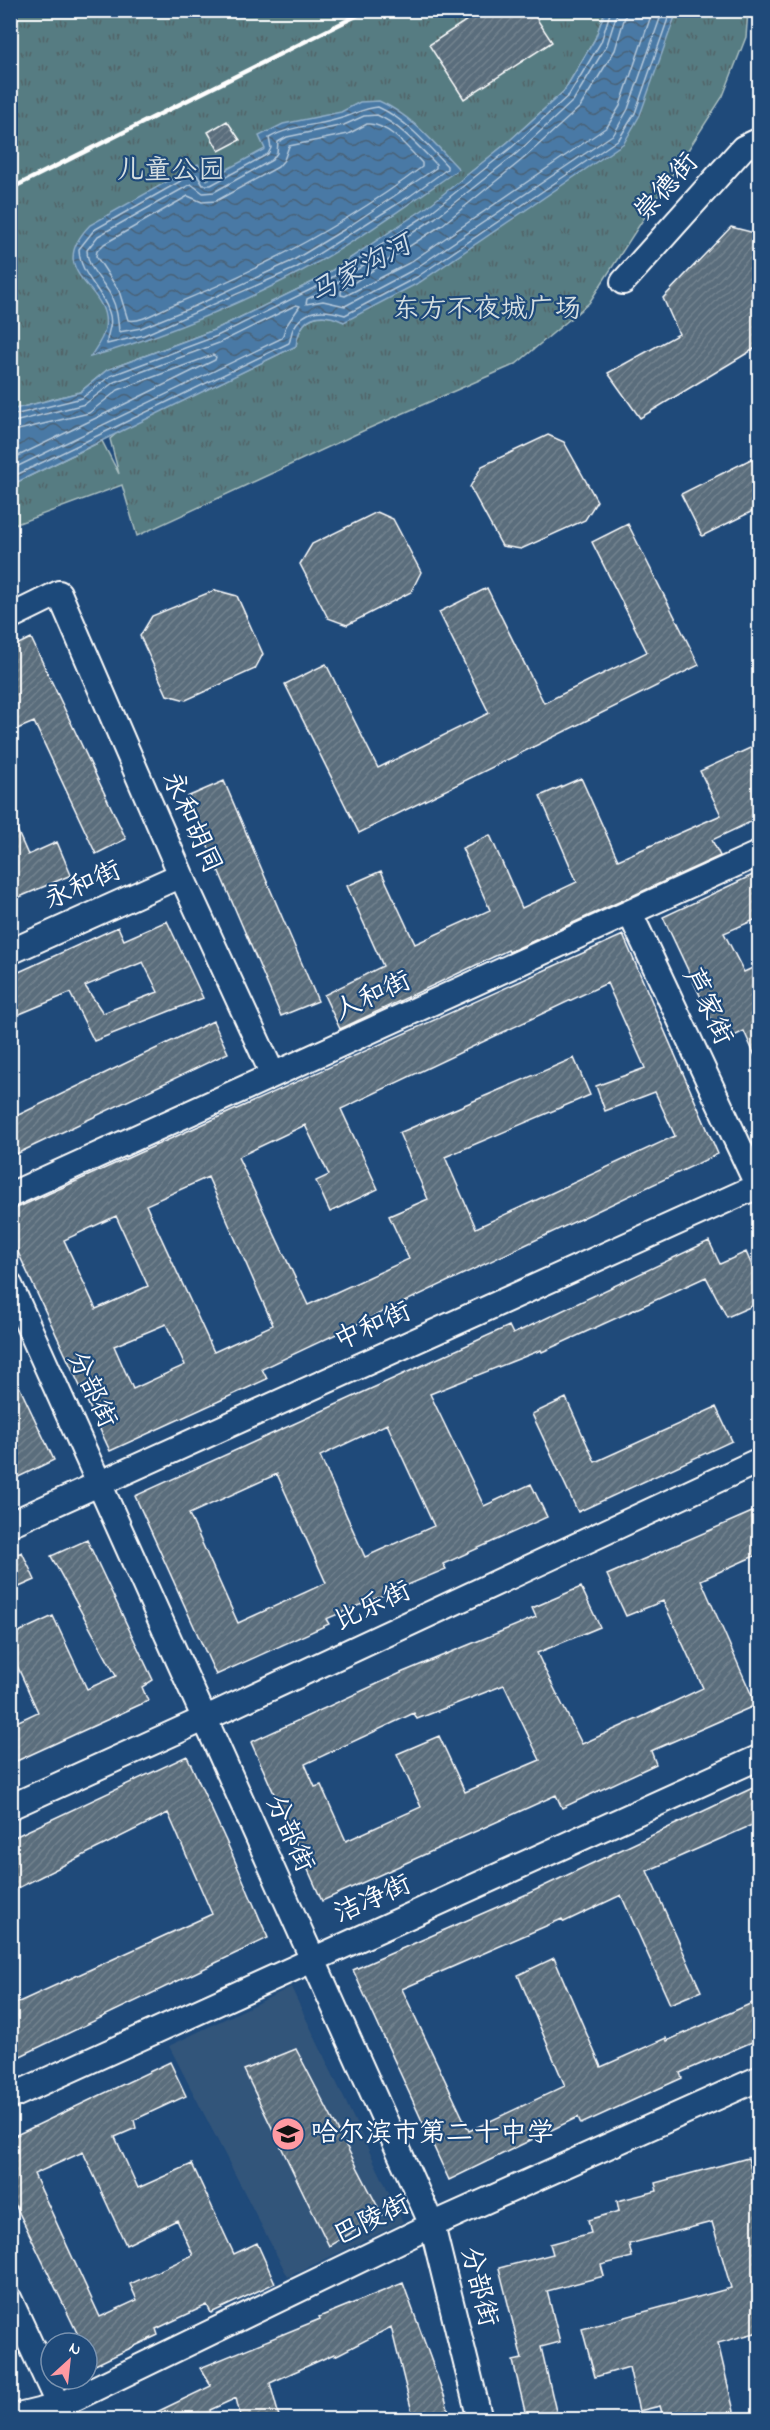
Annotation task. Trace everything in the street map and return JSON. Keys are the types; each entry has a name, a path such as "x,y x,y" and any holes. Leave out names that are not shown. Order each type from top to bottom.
{"street":[{"name":"崇德街","path":"624,282 743,148 759,140"},
{"name":"永和胡同","path":"10,617 58,593 181,875 273,1075"},
{"name":"人和街","path":"10,1195 759,854"},
{"name":"永和街","path":"10,952 181,875"},
{"name":"芦家街","path":"630,913 759,1187"},
{"name":"中和街","path":"10,1524 759,1187"},
{"name":"分部街","path":"10,1285 101,1483 204,1719 432,2225 480,2420"},
{"name":"比乐街","path":"10,1807 759,1460"},
{"name":"洁净街","path":"10,2097 759,1757"},
{"name":"巴陵街","path":"10,2418 61,2413 432,2225 759,2078"},
{"path":"10,2300 61,2413"}],"shaded area":[{"name":"哈尔滨市第二十中学","path":"291,1987 403,2222 288,2277 169,2046"}],"green space":[{"name":"儿童公园","path":"11,11 605,11 595,39 564,91 508,142 428,207 319,279 214,330 107,370 80,392 11,410"},
{"name":"东方不夜城广场","path":"677,11 748,11 746,37 723,96 589,303 516,364 365,430 137,536 122,485 11,526 11,485 102,441 119,474 110,439 118,432 296,346 303,325 313,318 327,316 336,318 658,60"}],"water":[{"name":"马家沟河","path":"605,11 677,11 640,115 624,143 420,282 344,322 326,316 312,318 302,328 296,346 11,485 11,410 80,392 107,370 214,330 319,279 427,207 508,142 564,91 595,39"},
{"path":"379,101 412,122 459,169 360,237 298,273 196,320 90,357 104,332 104,313 99,301 75,268 73,256 77,242 90,225 198,164 207,180 265,149 259,136 283,124 341,112 360,102"}],"building":[{"path":"482,10 531,10 552,42 464,99 429,45"},
{"path":"227,121 240,140 219,151 208,132"},
{"path":"731,227 759,234 759,346 640,418 608,373 679,334 663,298"},
{"path":"548,435 564,442 597,501 585,520 521,549 502,546 470,487 482,466"},
{"path":"759,455 759,508 702,536 681,494"},
{"path":"377,512 393,519 421,572 411,592 347,625 328,618 300,564 312,544"},
{"path":"628,524 699,665 359,833 285,684 326,664 378,768 489,713 439,612 487,588 544,703 647,652 592,542"},
{"path":"215,590 237,596 263,654 255,669 186,700 167,695 140,636 152,616"},
{"path":"31,638 126,839 96,854 34,722 10,732 10,648"},
{"path":"759,744 759,818 712,840 720,856 509,952 508,950 340,1029 324,995 383,966 347,886 381,871 415,944 490,910 462,848 490,835 522,908 577,882 540,796 581,778 618,860 721,815 700,771"},
{"path":"224,781 318,1001 281,1016 187,797"},
{"path":"10,814 28,855 57,842 71,875 10,901"},
{"path":"759,872 759,918 724,933 744,972 759,965 759,1065 744,1031 722,1042 663,917"},
{"path":"167,921 203,998 94,1041 70,993 10,1018 10,976 118,927 124,940","holes":["143,962 158,992 103,1013 85,986"]},
{"path":"623,935 718,1154 262,1369 267,1379 110,1451 10,1235 10,1211","holes":["607,983 645,1068 596,1086 605,1111 655,1092 675,1136 476,1228 445,1157 590,1095 574,1058 399,1133 428,1199 389,1216 409,1259 308,1305 238,1157 305,1125 329,1175 316,1181 330,1212 378,1189 341,1109","208,1177 273,1325 214,1352 146,1205","116,1216 148,1286 96,1309 64,1240","166,1324 185,1365 133,1389 114,1346"]},
{"path":"213,1021 228,1053 10,1157 10,1119"},
{"path":"709,1241 720,1264 746,1252 759,1282 759,1303 727,1317 706,1277 542,1352 541,1350 430,1394 484,1506 531,1484 547,1517 443,1564 446,1569 326,1619 329,1624 216,1675 135,1496 509,1326 513,1334","holes":["387,1424 434,1526 365,1557 320,1456","277,1474 326,1583 238,1623 189,1514"]},
{"path":"10,1367 54,1460 10,1481"},
{"path":"566,1398 595,1462 716,1407 732,1441 578,1512 532,1414"},
{"path":"759,1509 759,1554 701,1580 756,1705 651,1751 656,1764 562,1808 556,1795 322,1901 251,1742 403,1672 536,1617 532,1608 581,1587 600,1627 537,1653 582,1744 703,1688 663,1601 626,1616 607,1575","holes":["504,1685 540,1760 465,1792 439,1736 397,1754 421,1807 346,1841 321,1785 315,1787 305,1764 414,1713 417,1719"]},
{"path":"87,1540 153,1680 142,1687 148,1701 10,1764 10,1725 38,1712 10,1650 10,1636 53,1616 87,1689 116,1676 51,1556"},
{"path":"22,1552 35,1580 10,1591 10,1557"},
{"path":"187,1756 268,1938 10,2061 10,2006 212,1914 168,1813 10,1892 10,1839"},
{"path":"759,1785 759,1822 647,1871 701,1991 670,2004 621,1895 564,1922 562,1919 402,1989 469,2131 565,2086 518,1975 554,1958 601,2067 666,2038 667,2041 759,2000 759,2039 680,2073 682,2078 581,2124 578,2117 449,2180 353,1970 527,1894"},
{"path":"296,2049 382,2215 329,2246 244,2070"},
{"path":"170,2062 186,2096 134,2120 136,2128 115,2137 138,2188 192,2164 234,2254 257,2243 275,2283 211,2313 207,2305 156,2329 158,2335 99,2363 99,2331 76,2331 10,2194 10,2138","holes":["83,2152 126,2245 177,2220 193,2255 130,2284 137,2300 100,2317 34,2174"]},
{"path":"748,2158 759,2201 759,2332 718,2343 736,2420 664,2420 660,2406 639,2411 629,2367 595,2377 582,2329 731,2288 712,2222 629,2244 632,2257 601,2265 604,2276 547,2291 560,2342 541,2347 558,2420 527,2420 513,2361 522,2359 499,2268 553,2254 550,2244 591,2233 588,2220 619,2211 617,2201 657,2191 655,2183"},
{"path":"403,2283 451,2420 414,2420 391,2327 335,2356 334,2354 270,2383 280,2420 241,2420 236,2398 210,2410 211,2420 140,2420 211,2386 200,2368"}],"railway":[{"path":"10,189 368,10"}],"place":[{"name":"哈尔滨市第二十中学","path":"288,2134"}]}
